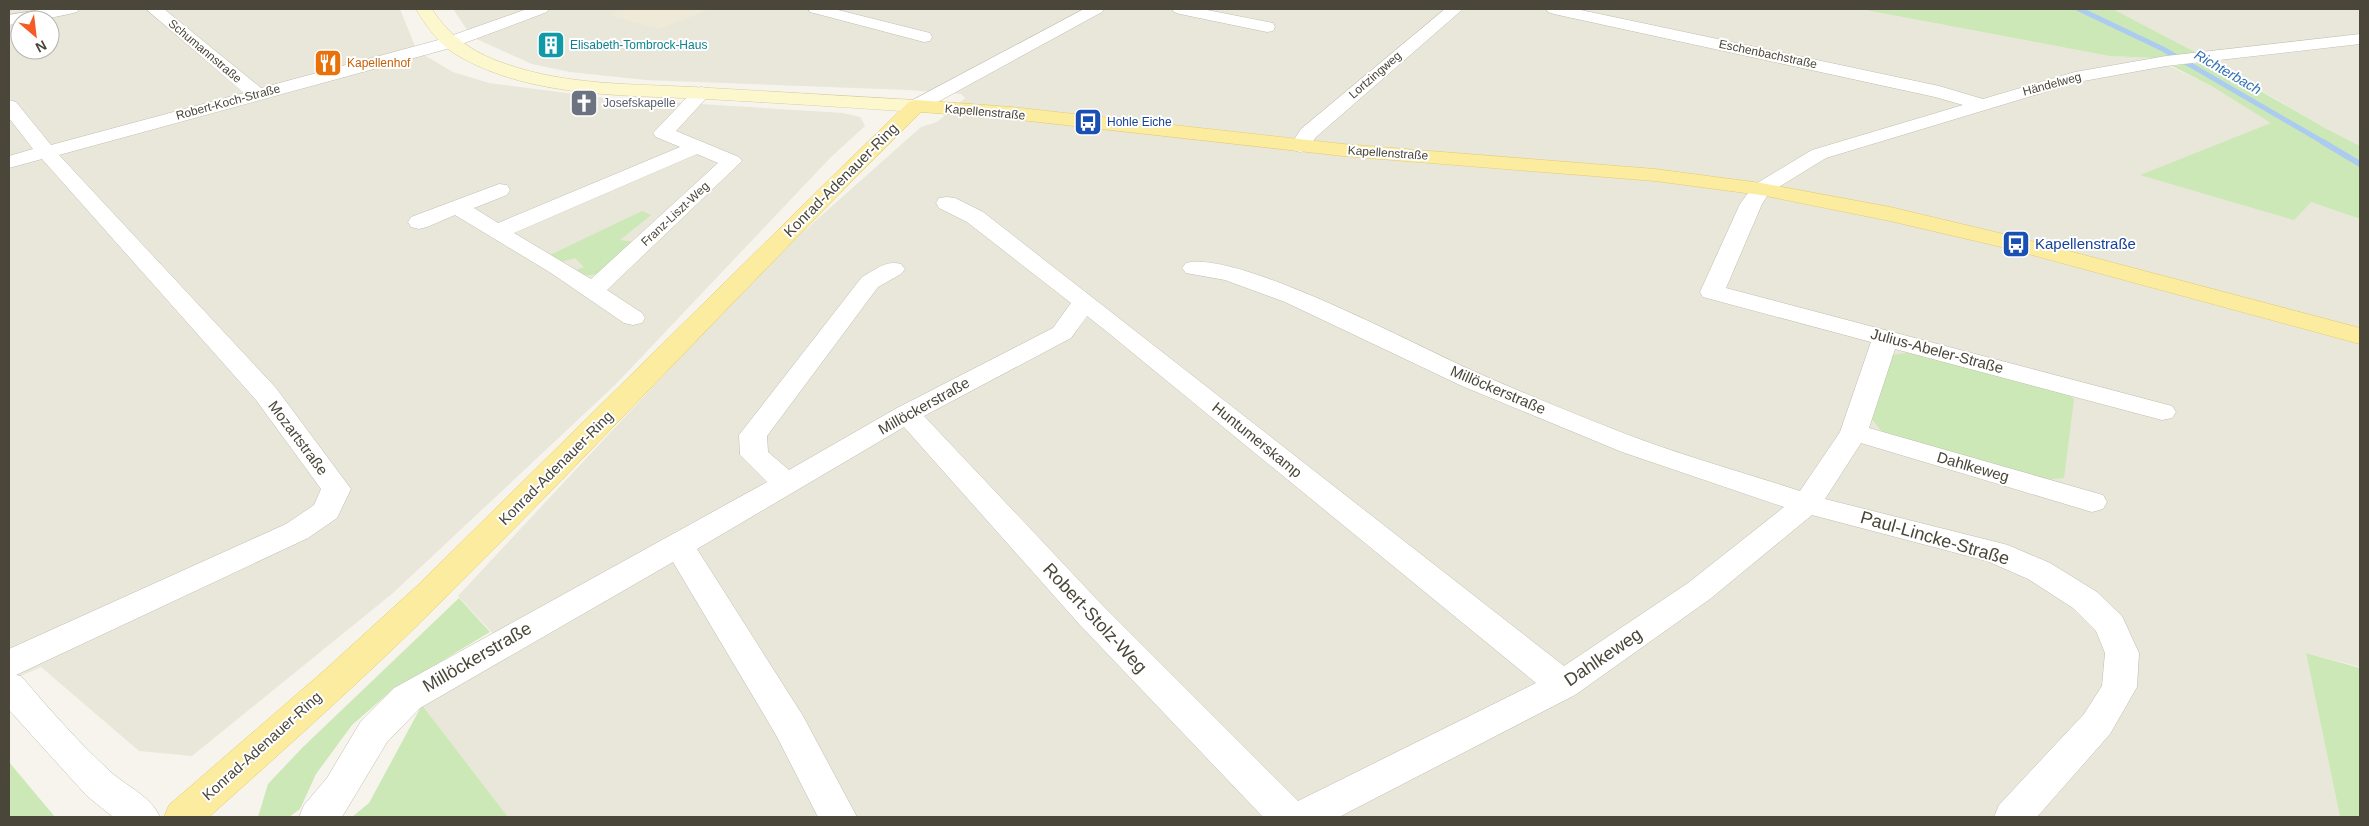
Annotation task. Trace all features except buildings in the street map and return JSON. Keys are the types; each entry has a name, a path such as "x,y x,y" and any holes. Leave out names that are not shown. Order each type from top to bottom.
{"main road":[{"name":"Kapellenstraße","path":"424,9 433,27 448,43 503,69 546,80 702,93 1010,113 1300,146 1655,175 1761,189 1890,214 2025,246 2360,336"},
{"name":"Konrad-Adenauer-Ring","path":"183,817 427,595 676,347 819,200 916,106"}],"street":[{"path":"9,20 72,9"},
{"name":"Schumannstraße","path":"154,9 257,94"},
{"name":"Robert-Koch-Straße","path":"9,162 448,43 541,9"},
{"path":"816,9 924,37"},
{"path":"916,106 1096,9"},
{"path":"1180,9 1267,27"},
{"name":"Lortzingweg","path":"1300,146 1308,133 1455,9"},
{"name":"Eschenbachstraße","path":"1554,9 1939,92 1981,104"},
{"name":"Händelweg","path":"1761,189 1819,154 2075,76 2166,61 2360,38"},
{"name":"Franz-Liszt-Weg","path":"592,291 732,161 663,132 702,93"},
{"name":"Mozartstraße","path":"9,106 46,152 266,394 336,489 326,511 297,531 9,664"},
{"path":"497,232 699,146"},
{"name":"Julius-Abeler-Straße","path":"1761,189 1751,204 1712,292 2162,412"},
{"path":"419,222 499,190"},
{"name":"Huntumerskamp","path":"947,203 975,217 1115,326 1563,686"},
{"path":"457,207 559,268 632,318"},
{"name":"Millöckerstraße","path":"1194,268 1230,274 1294,297 1471,380 1632,446 1807,504"},
{"path":"787,484 754,455 753,435 870,282 893,269"},
{"name":"Millöckerstraße","path":"1062,333 1084,302"},
{"name":"Millöckerstraße","path":"318,817 338,793 371,737 392,711 407,698 598,588 787,484 907,414 1062,333 1115,326"},
{"name":"Dahlkeweg","path":"1303,817 1563,686 1699,591 1807,504 1854,432 1886,337"},
{"name":"Robert-Stolz-Weg","path":"907,414 1092,616 1288,817"},
{"name":"Dahlkeweg","path":"1854,432 2092,502"},
{"name":"Paul-Lincke-Straße","path":"1807,504 1997,553 2039,571 2085,600 2110,625 2122,653 2119,687 2096,724 2013,817"},
{"path":"679,545 790,726 838,817"},
{"path":"9,686 35,717 100,785 141,817"}],"shaded area":[{"path":"9,9 400,9 417,51 453,72 489,83 605,98 843,113 860,117 865,126 831,157 615,385 393,593 192,756 139,751 41,667 9,681"},
{"path":"453,9 1860,9 2109,56 2153,58 2213,87 2272,123 2141,175 2311,202 2360,219 2360,667 2306,653 2340,817 508,817 422,705 511,653 458,596 705,331 795,239 921,127 937,122 965,98 961,94 909,90 646,80 570,72 532,64 472,37"},
{"path":"623,9 711,9 659,29 608,15"},
{"path":"2113,9 2360,9 2360,146 2325,128 2197,53"}],"green space":[{"path":"1860,9 2113,9 2197,53 2153,58 2109,56"},
{"path":"2210,62 2360,146 2360,219 2311,202 2294,220 2140,175 2271,123 2213,87 2172,66"},
{"path":"642,211 651,215 620,240 635,242 597,274 582,276 576,270 584,267 575,258 561,262 550,255"},
{"path":"1911,352 2066,393 2074,399 2064,478 2045,480 1883,433 1872,419 1893,355"},
{"path":"459,598 490,632 390,692 352,725 316,774 300,809 289,817 258,817 268,784 302,748"},
{"path":"2306,653 2360,668 2360,817 2340,817"},
{"path":"422,705 508,817 352,817 369,803"},
{"path":"9,762 55,817 9,817"}],"waterway":[{"name":"Richterbach","path":"2079,9 2163,49 2325,143"},
{"name":"Richterbach","path":"2323,142 2360,164"}],"place":[{"name":"Elisabeth-Tombrock-Haus","path":"551,45"},
{"name":"Kapellenhof","path":"328,63"},
{"name":"Josefskapelle","path":"584,103"},
{"name":"Hohle Eiche","path":"1088,122"},
{"name":"Kapellenstraße","path":"2016,244"}]}
